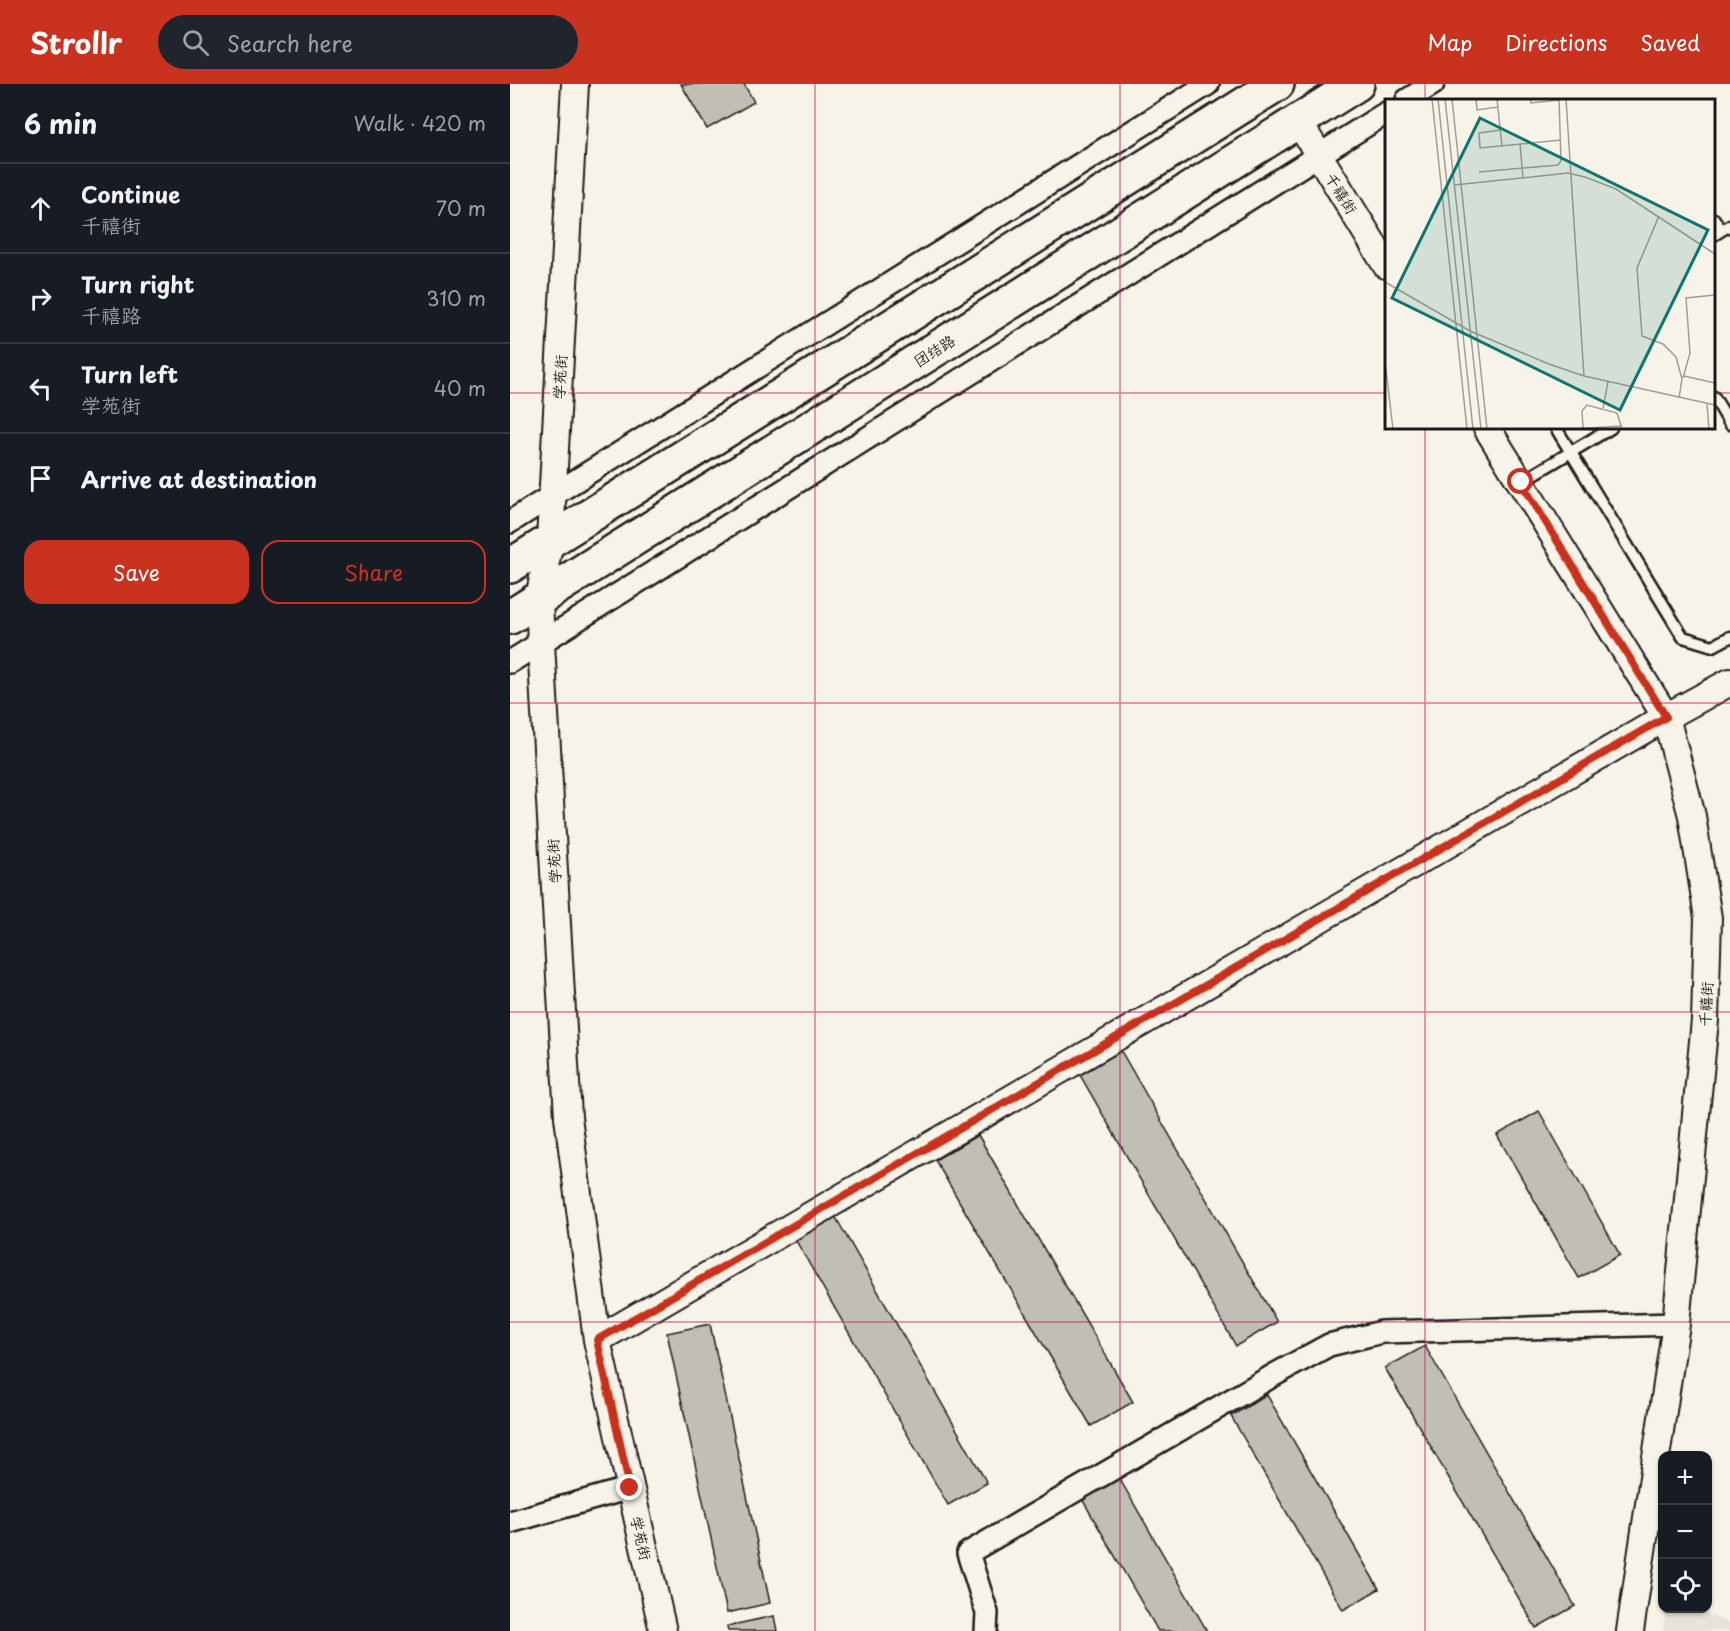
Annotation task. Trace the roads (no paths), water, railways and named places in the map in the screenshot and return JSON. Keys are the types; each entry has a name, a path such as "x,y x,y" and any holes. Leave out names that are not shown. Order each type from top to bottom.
{"main road":[{"path":"510,566 1277,84"},
{"name":"团结路","path":"510,617 1357,84"}],"street":[{"name":"学苑街","path":"575,84 550,540 539,599 541,643 568,1117 597,1340 663,1631"},
{"path":"510,522 1208,84"},
{"path":"1409,99 1433,84"},
{"path":"510,662 1385,114"},
{"name":"千禧街","path":"1298,121 1385,263"},
{"name":"千禧街","path":"1488,429 1666,717 1692,816 1708,918 1705,1020 1676,1324 1630,1631"},
{"path":"597,1340 1666,717 1730,682"},
{"path":"986,1631 987,1614 968,1553 1329,1345 1382,1332 1676,1324"},
{"path":"510,1522 630,1488"}],"lane":[{"path":"1715,400 1730,424"},
{"path":"1557,429 1683,637 1713,646 1730,637"},
{"path":"1521,482 1609,429"}]}
